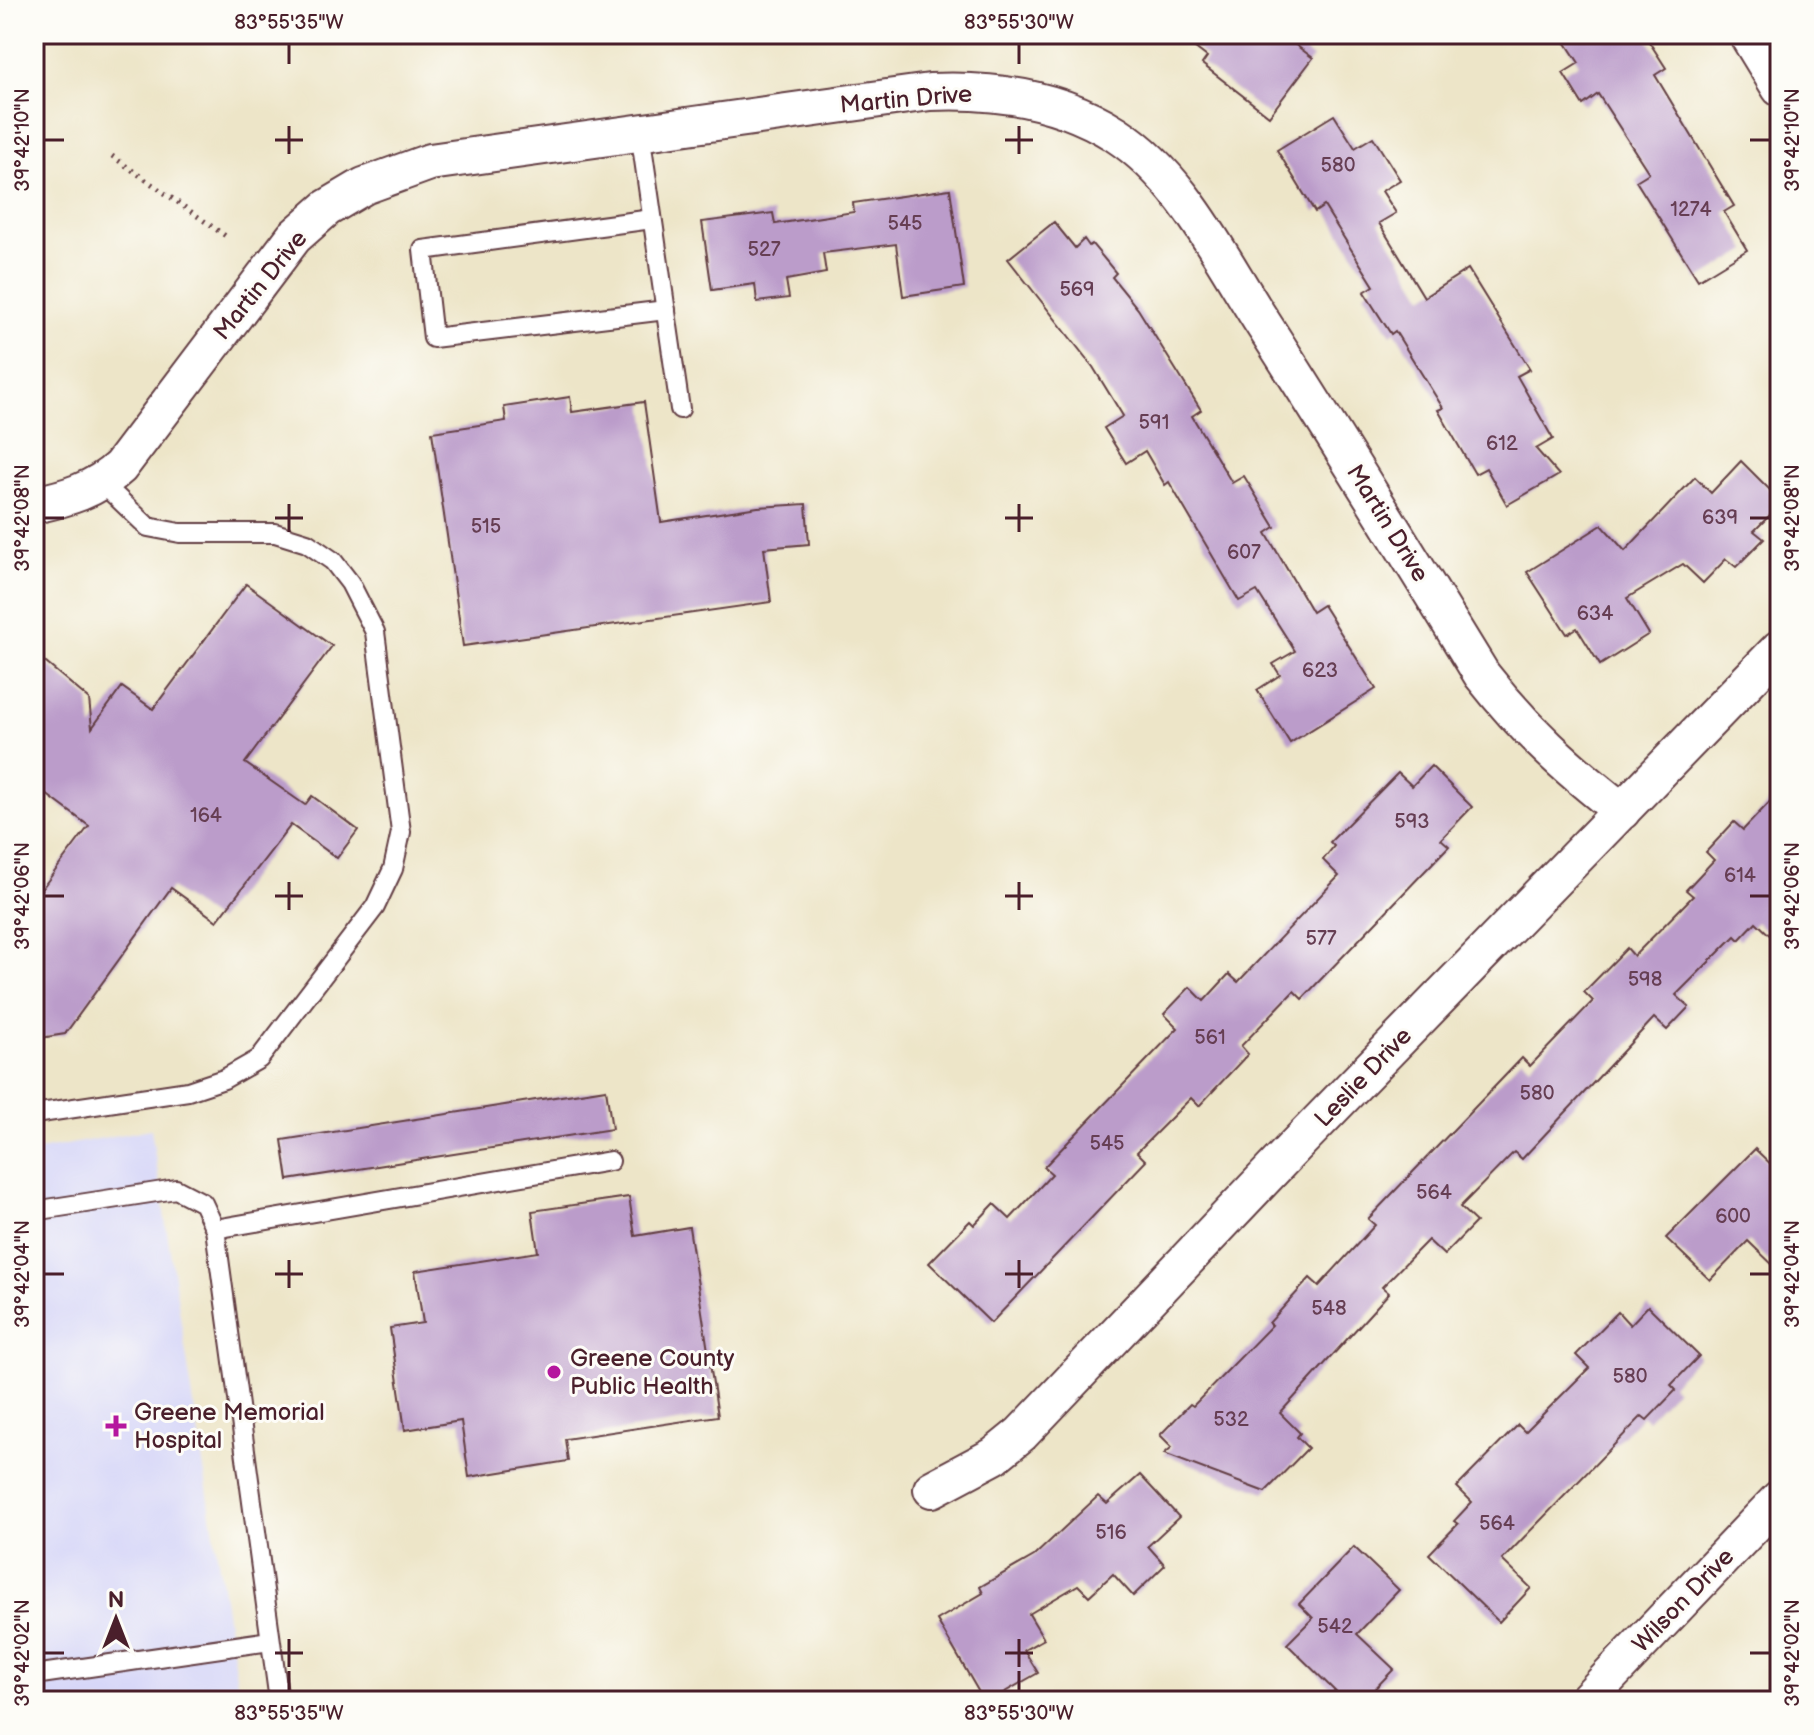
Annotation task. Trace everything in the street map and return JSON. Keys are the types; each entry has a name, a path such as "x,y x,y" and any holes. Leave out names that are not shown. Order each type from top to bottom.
{"street":[{"path":"1747,34 1780,88"},
{"name":"Martin Drive","path":"34,505 82,493 102,483 134,448 294,237 327,208 364,186 430,162 930,92 959,90 1028,98 1060,107 1116,134 1141,153 1176,188 1316,406 1482,675 1515,716 1564,765 1622,811"},
{"name":"Leslie Drive","path":"932,1489 994,1456 1021,1434 1295,1146 1780,648"},
{"name":"Wilson Drive","path":"1586,1701 1780,1498"}],"lane":[{"path":"640,132 680,409"},
{"path":"652,219 423,250 433,338 666,310"},
{"path":"34,1114 188,1091 224,1079 259,1059 375,907 393,869 401,832 375,632 350,583 333,561 307,543 275,533 180,533 148,527 102,483"},
{"path":"215,1229 610,1161"},
{"path":"34,1211 176,1189 203,1203 215,1229 279,1701"},
{"path":"34,1675 270,1641"}],"path":[{"path":"112,156 227,237"}],"shaded area":[{"name":"Greene Memorial Hospital","path":"151,1129 240,1701 34,1701 34,1151"}],"building":[{"path":"1177,34 1281,34 1313,58 1269,116 1202,64 1207,57"},
{"path":"1560,34 1644,34 1666,68 1655,75 1734,206 1724,212 1747,250 1698,280 1636,181 1649,173 1598,94 1583,105 1563,73 1579,63"},
{"path":"1334,115 1355,148 1373,137 1400,180 1382,191 1396,213 1379,223 1424,297 1468,269 1530,369 1517,376 1553,439 1536,449 1559,475 1507,505 1486,468 1475,474 1438,410 1443,408 1395,331 1391,334 1364,292 1374,286 1324,206 1315,212 1277,150"},
{"path":"950,189 964,287 903,296 896,244 823,253 826,273 786,280 789,298 757,302 755,284 712,290 702,222 773,213 775,224 854,212 853,203"},
{"path":"1054,222 1075,248 1084,239 1089,246 1092,244 1116,273 1112,277 1138,309 1201,410 1192,416 1232,483 1244,476 1275,527 1266,533 1312,612 1323,605 1376,689 1290,743 1257,690 1280,675 1273,664 1295,651 1257,591 1239,601 1169,482 1165,485 1145,451 1126,463 1104,428 1123,416 1093,367 1008,259"},
{"path":"570,397 572,412 644,402 661,522 758,507 806,504 809,544 764,548 771,602 463,646 432,432 506,421 504,407"},
{"path":"1741,461 1780,500 1780,505 1754,531 1764,539 1736,567 1726,559 1703,583 1683,564 1627,598 1649,634 1600,665 1577,628 1567,634 1527,572 1602,525 1625,551 1695,477 1711,493"},
{"path":"246,584 332,646 245,763 305,805 312,796 358,830 337,858 291,825 217,921 171,888 65,1034 34,1039 34,899 89,826 34,785 34,653 89,699 92,728 122,687 153,709"},
{"path":"1431,766 1472,807 1441,839 1449,846 1302,999 1294,991 1241,1046 1248,1054 1199,1106 1191,1098 1137,1152 1146,1161 991,1323 929,1263 970,1221 974,1225 994,1204 1010,1219 1052,1174 1044,1167 1178,1028 1164,1014 1190,987 1204,1001 1229,974 1238,982 1339,876 1323,860 1334,846 1330,842 1398,773 1412,786"},
{"path":"1780,791 1780,945 1756,922 1739,940 1735,936 1676,995 1689,1007 1667,1030 1654,1018 1522,1159 1514,1152 1460,1207 1476,1222 1444,1255 1428,1240 1382,1287 1389,1293 1280,1413 1300,1433 1297,1437 1308,1448 1265,1492 1164,1454 1172,1447 1160,1435 1190,1404 1193,1406 1272,1325 1269,1323 1310,1278 1319,1286 1375,1225 1368,1219 1522,1058 1530,1066 1593,1001 1584,992 1627,948 1634,956 1693,896 1686,890 1714,860 1706,852 1734,822 1743,830"},
{"path":"606,1089 612,1129 288,1180 282,1140"},
{"path":"1755,1149 1780,1173 1780,1272 1748,1241 1710,1280 1666,1238"},
{"name":"Greene County Public Health","path":"629,1197 635,1236 689,1227 718,1416 565,1439 568,1461 469,1477 461,1421 405,1430 390,1328 423,1323 415,1271 538,1252 532,1211"},
{"path":"1648,1306 1699,1356 1671,1385 1676,1390 1647,1420 1642,1416 1502,1560 1531,1588 1499,1622 1429,1554 1458,1524 1454,1521 1472,1502 1457,1487 1518,1425 1525,1432 1589,1368 1576,1355 1618,1312 1630,1325"},
{"path":"1140,1475 1179,1517 1148,1546 1165,1565 1133,1596 1113,1574 1089,1596 1078,1585 1029,1614 1044,1639 1024,1650 1038,1673 984,1701 937,1620 983,1593 980,1587 1034,1556 1098,1496 1107,1504"},
{"path":"1354,1547 1399,1590 1357,1634 1394,1669 1363,1701 1345,1701 1287,1644 1313,1618 1299,1604"}],"place":[{"name":"Greene County Public Health","path":"554,1372"},
{"name":"Greene Memorial Hospital","path":"116,1426"}]}
